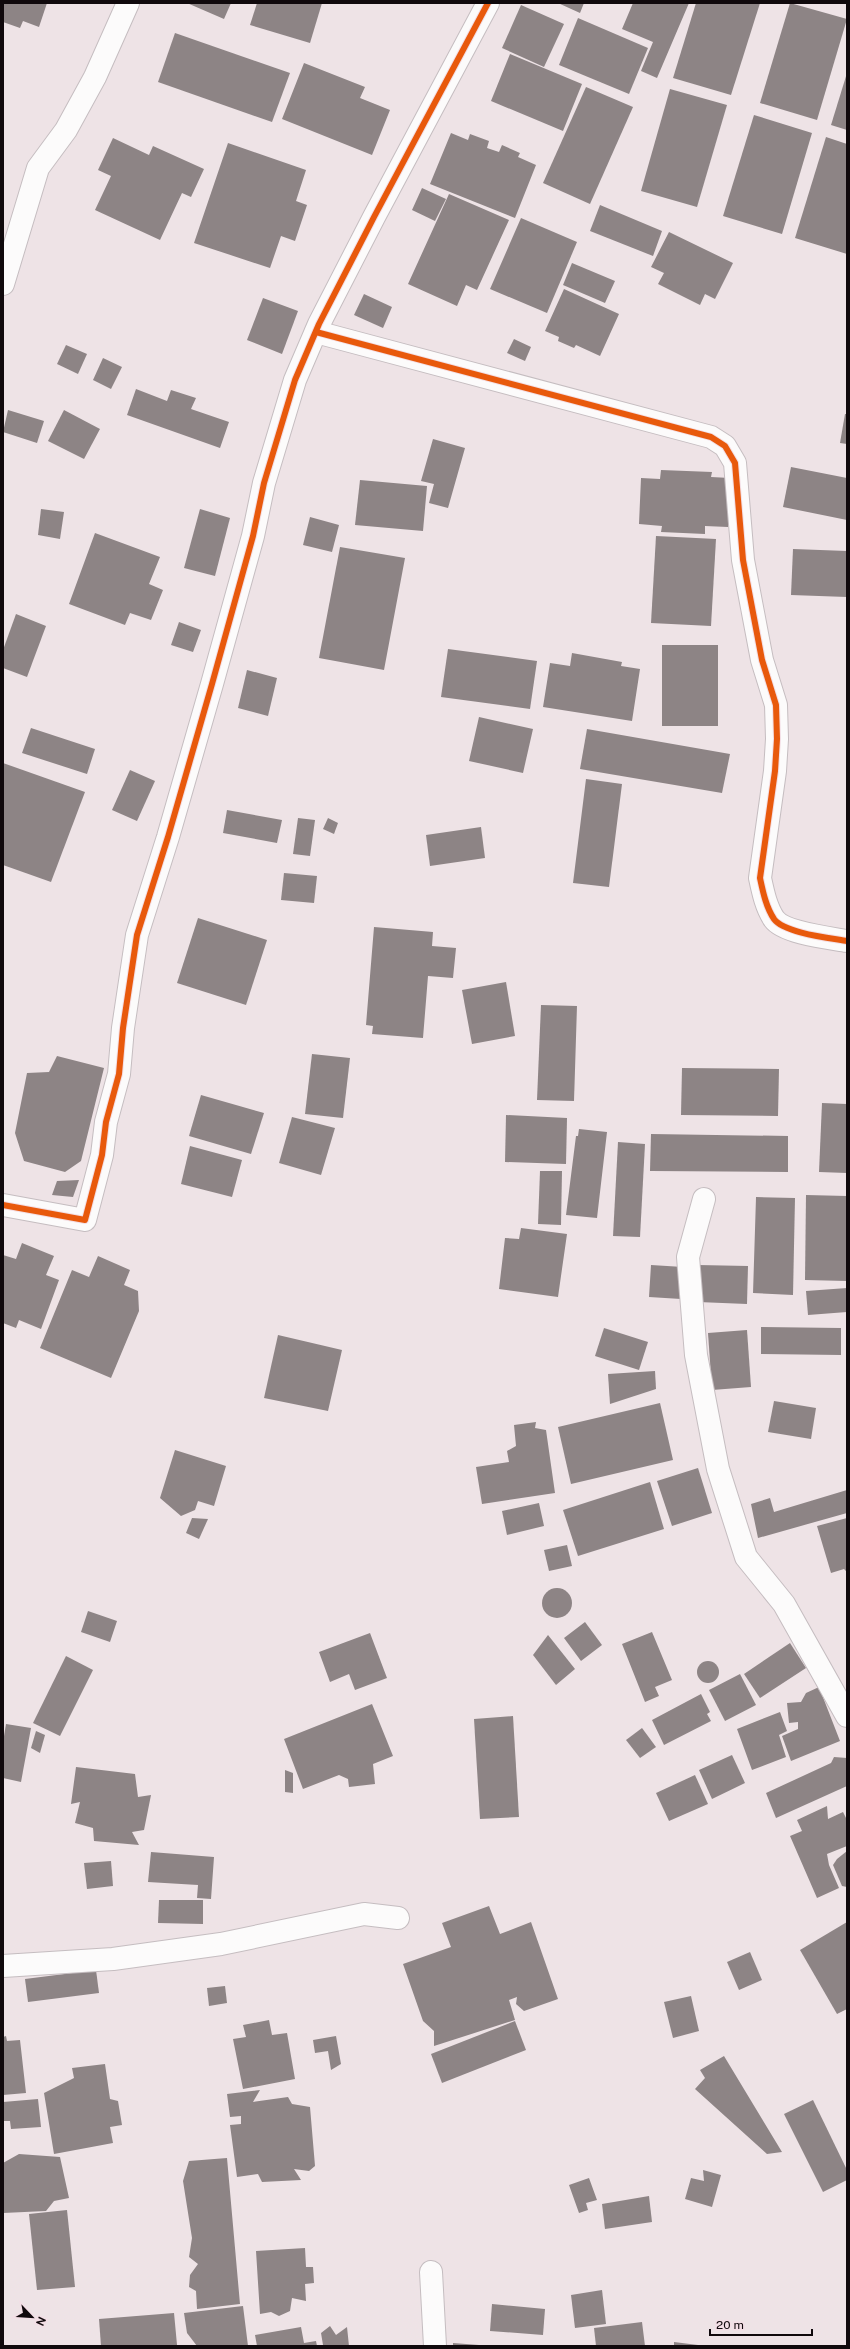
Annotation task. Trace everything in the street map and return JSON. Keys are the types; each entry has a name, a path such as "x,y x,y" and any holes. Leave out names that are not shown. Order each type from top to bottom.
{"street":[{"path":"3,284 38,168 66,130 91,83 128,3"},
{"path":"3,1205 85,1220 102,1155 106,1122 119,1074 123,1028 137,935 168,837 212,684 253,536 264,483 295,380 316,332 374,217 488,3"},
{"path":"316,332 711,437 725,446 734,463 743,560 762,660 776,705 777,740 775,771 760,878 763,895 775,920 784,926 847,941"},
{"path":"704,1199 688,1257 696,1355 718,1469 746,1557 784,1604 847,1716"},
{"path":"3,1966 113,1959 221,1944 364,1914 398,1918"},
{"path":"431,2272 435,2346"}],"building":[{"path":"3,3 47,3 39,27 23,21 20,28 3,22"},
{"path":"187,3 231,3 224,19"},
{"path":"257,3 322,3 310,43 250,25"},
{"path":"558,3 584,3 580,13"},
{"path":"633,3 689,3 657,78 641,71 653,42 622,29"},
{"path":"696,3 760,3 731,95 673,78"},
{"path":"790,3 847,19 817,120 760,103"},
{"path":"521,5 564,24 544,67 502,48"},
{"path":"578,18 648,48 629,94 559,65"},
{"path":"175,33 290,73 272,122 158,82"},
{"path":"510,54 582,84 563,131 491,101"},
{"path":"304,63 365,87 360,98 390,110 372,155 282,119"},
{"path":"847,73 847,130 831,125"},
{"path":"586,87 633,107 590,204 543,183"},
{"path":"670,89 727,105 697,207 641,191"},
{"path":"754,115 812,133 782,234 723,216"},
{"path":"451,133 468,140 470,134 489,141 487,148 499,152 502,145 520,153 518,157 536,165 515,218 430,184"},
{"path":"826,137 847,144 847,254 795,238"},
{"path":"113,138 149,155 153,146 204,169 191,197 182,193 160,240 95,210 111,176 98,170"},
{"path":"228,143 306,170 296,201 307,205 295,241 281,236 270,268 194,243"},
{"path":"422,188 446,199 435,221 412,210"},
{"path":"449,194 509,220 477,290 466,285 457,306 408,284"},
{"path":"600,205 662,231 653,256 590,231"},
{"path":"521,218 577,242 547,313 490,289"},
{"path":"669,232 733,263 715,299 705,294 700,305 658,284 664,273 651,267"},
{"path":"572,263 615,281 605,303 563,285"},
{"path":"564,289 619,314 600,356 576,345 574,348 558,341 559,337 545,331"},
{"path":"364,294 392,307 383,328 354,315"},
{"path":"263,298 298,311 282,354 247,340"},
{"path":"514,339 531,347 525,361 507,353"},
{"path":"66,345 87,354 78,374 57,364"},
{"path":"103,358 122,367 111,389 93,380"},
{"path":"136,389 167,401 171,390 196,398 191,409 229,422 220,448 127,415"},
{"path":"8,410 44,421 37,443 3,432"},
{"path":"64,410 100,429 84,459 48,441"},
{"path":"845,414 847,414 847,444 840,443"},
{"path":"433,439 465,448 448,508 429,503 434,484 421,481"},
{"path":"791,467 847,478 847,520 783,507"},
{"path":"661,470 712,472 711,477 730,478 728,527 705,526 705,534 661,532 662,526 639,524 641,478 660,479"},
{"path":"360,480 427,486 423,531 355,525"},
{"path":"41,509 64,512 60,539 38,535"},
{"path":"200,509 230,518 215,576 184,568"},
{"path":"310,517 339,525 332,552 303,545"},
{"path":"95,533 160,557 149,584 163,590 151,620 130,613 125,625 69,604"},
{"path":"656,536 716,539 711,626 651,623"},
{"path":"340,547 405,558 384,670 319,658"},
{"path":"793,549 847,551 847,597 791,595"},
{"path":"16,614 46,626 27,677 3,668 3,650"},
{"path":"179,622 201,630 193,652 171,645"},
{"path":"662,645 718,645 718,726 662,726"},
{"path":"448,649 537,661 530,709 441,697"},
{"path":"572,653 622,662 621,666 640,669 632,721 543,707 550,663 570,666"},
{"path":"247,670 277,678 268,716 238,708"},
{"path":"479,717 533,729 523,773 469,761"},
{"path":"31,728 95,749 87,774 22,753"},
{"path":"587,729 730,754 722,793 580,769"},
{"path":"3,763 85,792 51,882 3,865"},
{"path":"130,770 155,781 137,821 112,810"},
{"path":"586,779 622,784 609,887 573,883"},
{"path":"227,810 282,820 277,843 223,833"},
{"path":"298,818 315,820 310,856 293,854"},
{"path":"328,818 338,823 334,834 323,829"},
{"path":"481,827 485,858 430,866 426,835"},
{"path":"284,873 317,876 314,903 281,900"},
{"path":"198,918 267,940 246,1005 177,983"},
{"path":"374,927 433,932 432,946 456,948 453,978 428,976 423,1038 372,1034 373,1026 366,1025"},
{"path":"506,982 515,1036 472,1044 462,990"},
{"path":"541,1005 577,1006 574,1101 537,1100"},
{"path":"312,1054 350,1058 343,1118 305,1114"},
{"path":"57,1056 104,1068 81,1161 65,1172 24,1161 15,1133 27,1073 49,1072"},
{"path":"682,1068 779,1069 778,1116 681,1115"},
{"path":"201,1095 264,1113 251,1154 189,1136"},
{"path":"822,1103 847,1104 847,1173 819,1172"},
{"path":"506,1115 567,1118 566,1164 505,1162"},
{"path":"292,1117 335,1128 321,1175 279,1163"},
{"path":"579,1129 607,1132 597,1218 566,1215 576,1136 578,1136"},
{"path":"651,1134 788,1136 788,1172 650,1171"},
{"path":"618,1142 645,1144 640,1237 613,1236"},
{"path":"190,1146 242,1160 232,1197 181,1184"},
{"path":"540,1171 562,1171 561,1225 538,1224"},
{"path":"79,1180 73,1197 52,1195 57,1181"},
{"path":"806,1195 847,1196 847,1281 805,1280"},
{"path":"756,1197 795,1198 793,1295 753,1293"},
{"path":"521,1228 567,1234 558,1297 499,1289 505,1238 519,1239"},
{"path":"22,1243 54,1256 46,1275 59,1280 41,1329 19,1320 16,1328 3,1323 3,1255 16,1259"},
{"path":"98,1256 130,1270 124,1285 138,1291 139,1311 111,1378 40,1348 72,1270 89,1277"},
{"path":"651,1265 683,1267 681,1299 649,1297"},
{"path":"698,1265 748,1266 747,1304 698,1302"},
{"path":"847,1288 847,1312 808,1315 806,1291"},
{"path":"761,1327 841,1328 841,1355 761,1354"},
{"path":"604,1328 648,1342 639,1370 595,1356"},
{"path":"747,1330 751,1387 712,1390 708,1333"},
{"path":"278,1335 342,1350 328,1411 264,1398"},
{"path":"655,1371 656,1389 610,1404 608,1374"},
{"path":"774,1401 816,1408 811,1439 768,1432"},
{"path":"660,1403 673,1460 571,1484 558,1427"},
{"path":"536,1422 535,1428 546,1430 555,1493 482,1504 476,1467 509,1462 507,1451 516,1446 514,1425"},
{"path":"175,1450 226,1466 214,1506 198,1501 195,1510 181,1516 160,1498"},
{"path":"698,1468 712,1513 672,1526 657,1481"},
{"path":"650,1482 664,1529 578,1556 563,1510"},
{"path":"847,1490 847,1513 758,1538 751,1504 770,1498 774,1512"},
{"path":"539,1503 544,1526 507,1535 502,1511"},
{"path":"192,1518 208,1519 199,1539 186,1533"},
{"path":"847,1518 847,1572 844,1569 831,1573 817,1526"},
{"path":"567,1545 572,1566 549,1571 544,1550"},
{"path":"557,1588 568,1592 572,1603 568,1614 557,1618 546,1614 542,1603 546,1592"},
{"path":"88,1611 117,1621 110,1642 81,1632"},
{"path":"585,1622 602,1645 581,1661 564,1638"},
{"path":"652,1632 672,1680 655,1687 659,1696 645,1702 622,1644"},
{"path":"370,1633 387,1678 355,1690 349,1674 330,1682 319,1652"},
{"path":"548,1635 575,1669 556,1685 533,1655"},
{"path":"790,1643 806,1668 760,1698 744,1674"},
{"path":"66,1656 93,1670 60,1736 33,1723"},
{"path":"708,1661 716,1664 719,1672 716,1680 708,1683 700,1680 697,1672 700,1664"},
{"path":"740,1674 756,1705 725,1721 709,1690"},
{"path":"819,1687 840,1741 791,1761 782,1736 798,1729 798,1722 789,1723 787,1703 801,1702 806,1693"},
{"path":"701,1694 710,1712 707,1714 711,1721 664,1745 652,1720"},
{"path":"372,1704 393,1756 373,1764 375,1784 349,1787 348,1779 339,1775 303,1789 284,1739"},
{"path":"780,1712 787,1731 779,1735 786,1757 752,1770 737,1729"},
{"path":"513,1716 519,1817 480,1819 474,1719"},
{"path":"6,1724 31,1728 21,1782 3,1778 3,1742"},
{"path":"642,1728 656,1747 640,1758 626,1740"},
{"path":"36,1731 45,1735 40,1753 31,1748"},
{"path":"732,1755 745,1783 712,1799 699,1770"},
{"path":"834,1757 847,1758 847,1786 776,1818 766,1793 831,1763"},
{"path":"76,1767 135,1774 138,1797 151,1795 144,1830 132,1832 139,1845 94,1841 93,1828 75,1823 80,1802 71,1804"},
{"path":"285,1770 293,1773 293,1793 285,1792"},
{"path":"695,1775 708,1804 669,1821 656,1793"},
{"path":"827,1806 828,1819 843,1812 847,1820 847,1846 827,1854 829,1865 839,1888 817,1898 790,1836 802,1831 797,1820"},
{"path":"847,1851 847,1887 842,1886 833,1865 837,1859"},
{"path":"151,1852 214,1857 211,1899 197,1898 198,1885 148,1882"},
{"path":"111,1861 113,1886 87,1889 84,1863"},
{"path":"159,1900 203,1900 203,1924 158,1923"},
{"path":"489,1906 500,1934 531,1922 558,1999 524,2011 516,2004 517,1997 509,2000 515,2020 434,2046 434,2031 423,2021 403,1964 451,1947 442,1923"},
{"path":"847,1922 847,2009 837,2014 800,1950"},
{"path":"750,1952 762,1980 739,1990 727,1962"},
{"path":"96,1970 99,1993 28,2002 25,1979"},
{"path":"225,1986 227,2003 209,2006 207,1988"},
{"path":"691,1996 699,2031 673,2038 664,2002"},
{"path":"269,2020 272,2035 287,2033 295,2079 243,2089 233,2039 246,2037 243,2025"},
{"path":"515,2021 526,2050 442,2083 431,2054"},
{"path":"6,2036 7,2041 20,2040 26,2093 3,2095 3,2037"},
{"path":"336,2036 341,2064 331,2070 328,2051 315,2053 313,2040"},
{"path":"724,2056 782,2152 767,2154 695,2089 705,2078 700,2070"},
{"path":"105,2064 110,2099 118,2101 122,2125 110,2127 113,2143 54,2154 44,2093 74,2078 72,2068"},
{"path":"260,2090 253,2102 288,2097 292,2104 310,2107 315,2166 309,2171 294,2169 301,2180 262,2182 258,2174 237,2177 230,2125 241,2124 241,2116 230,2117 227,2094"},
{"path":"38,2099 41,2127 11,2129 10,2121 3,2121 3,2102"},
{"path":"813,2100 847,2170 847,2180 823,2192 784,2114"},
{"path":"19,2154 60,2157 69,2198 54,2201 46,2211 3,2213 3,2163"},
{"path":"227,2158 240,2304 197,2309 196,2291 189,2287 190,2275 198,2264 189,2257 192,2238 183,2181 189,2161"},
{"path":"703,2170 721,2175 712,2207 685,2199 691,2178 704,2181"},
{"path":"589,2178 597,2200 586,2203 588,2210 579,2213 569,2185"},
{"path":"649,2196 652,2222 605,2229 602,2204"},
{"path":"67,2210 75,2287 37,2290 29,2214"},
{"path":"305,2248 306,2267 313,2267 314,2283 305,2284 306,2301 292,2298 290,2311 279,2316 271,2312 260,2314 256,2251"},
{"path":"602,2290 606,2324 575,2328 571,2295"},
{"path":"492,2304 545,2309 543,2335 490,2331"},
{"path":"243,2306 248,2346 197,2346 187,2333 184,2313"},
{"path":"174,2313 177,2345 101,2346 99,2319"},
{"path":"642,2322 645,2346 596,2346 594,2328"},
{"path":"330,2326 336,2335 347,2327 349,2346 323,2345 321,2333"},
{"path":"301,2327 304,2343 316,2341 317,2346 257,2346 255,2335"},
{"path":"674,2342 698,2345 698,2346 674,2346"},
{"path":"453,2343 479,2345 479,2346 453,2346"}],"cycle path":[{"path":"3,1205 85,1220 102,1155 106,1122 119,1074 123,1028 137,935 168,837 212,684 253,536 264,483 295,380 319,324 488,3"},
{"path":"316,332 711,437 725,446 735,463 743,560 762,660 776,705 777,739 775,771 760,878 771,914 779,924 808,934 847,941"}]}
